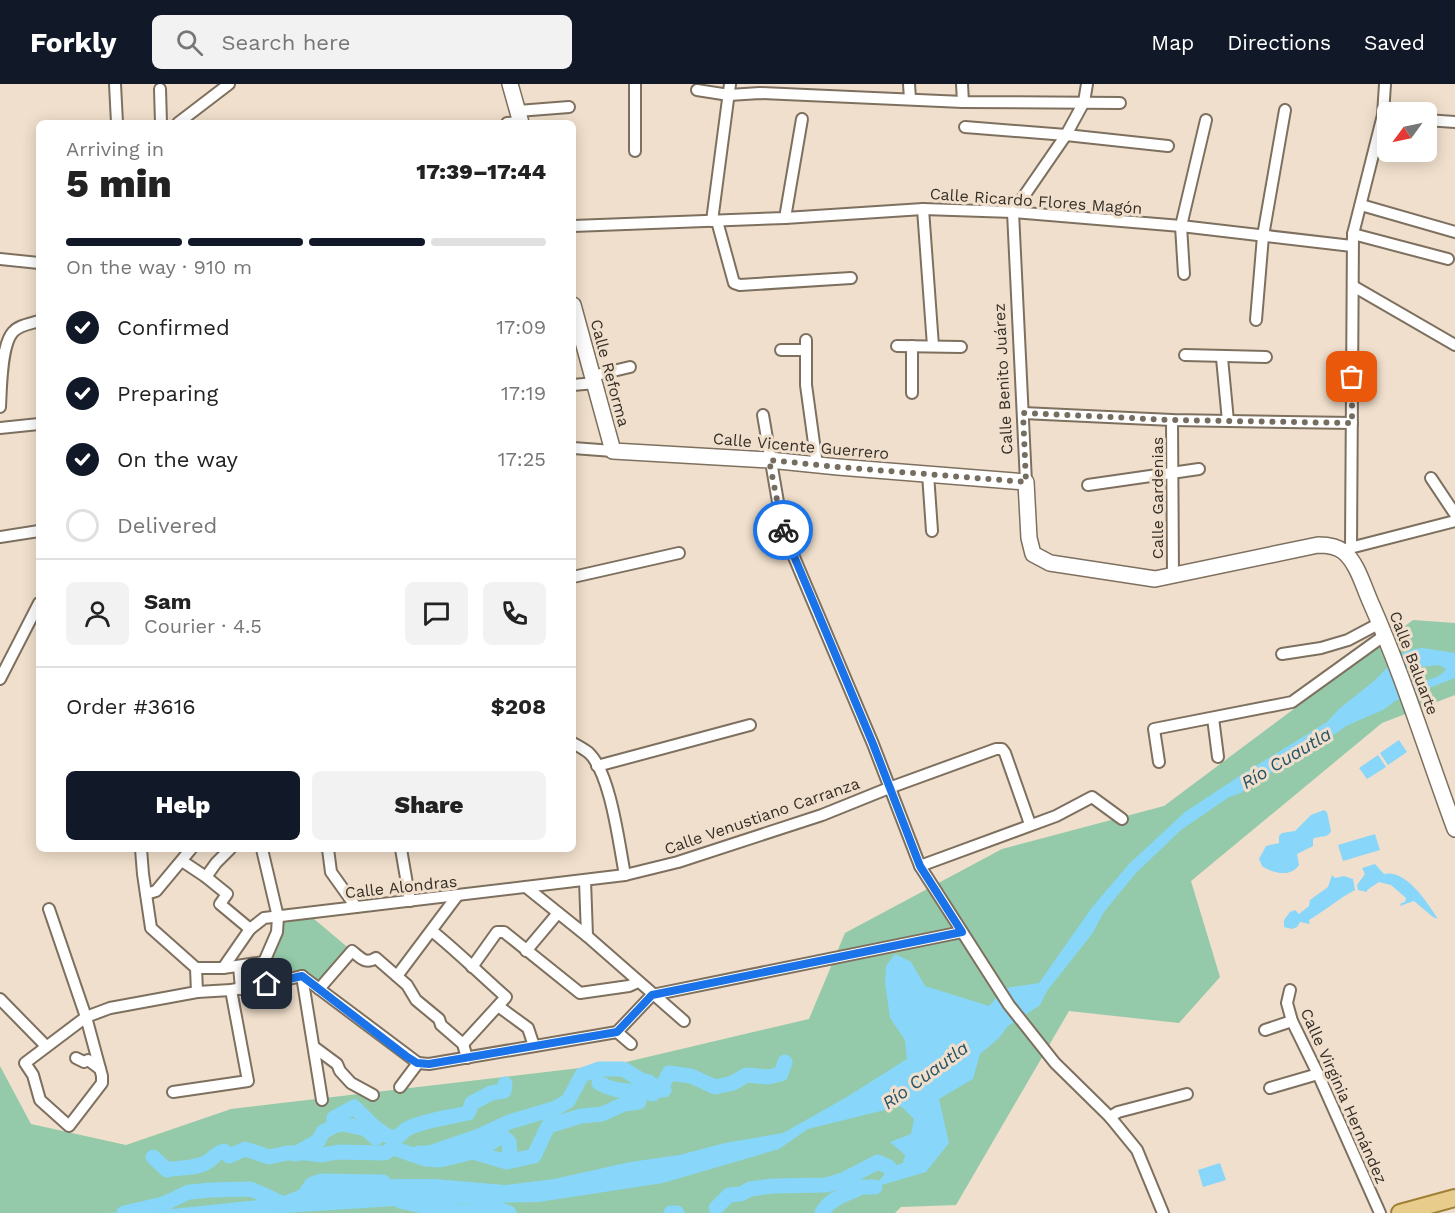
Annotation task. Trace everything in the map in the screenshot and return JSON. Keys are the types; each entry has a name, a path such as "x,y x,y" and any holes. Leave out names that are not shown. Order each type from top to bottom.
{"main road":[{"path":"1400,1213 1455,1198"}],"street":[{"path":"116,84 117,120"},
{"path":"182,120 229,84"},
{"path":"510,84 517,120 569,107"},
{"path":"635,84 635,151"},
{"path":"909,84 910,99"},
{"path":"962,84 963,102"},
{"path":"1013,212 1066,135 1084,102 1087,84"},
{"path":"1384,84 1385,102"},
{"path":"159,89 161,120"},
{"path":"730,89 715,221 734,283 740,285 851,278"},
{"path":"697,90 730,89 760,93 963,102 1120,103"},
{"path":"1256,320 1263,236 1285,110"},
{"path":"785,218 802,118"},
{"path":"1184,274 1181,226 1206,120"},
{"path":"1437,121 1455,122"},
{"path":"965,127 1168,146"},
{"path":"1377,146 1353,234 1352,423 1347,549 1455,521"},
{"path":"1361,205 1455,232"},
{"path":"923,209 933,346"},
{"name":"Calle Ricardo Flores Magón","path":"576,226 785,218 923,209 1013,212 1181,226 1353,246"},
{"name":"Calle Benito Juárez","path":"1013,212 1026,482 1030,546 1034,554 1050,563 1155,579 1318,545 1347,549"},
{"path":"1353,234 1448,259"},
{"path":"0,259 36,263"},
{"path":"1353,286 1455,345"},
{"name":"Calle Reforma","path":"576,316 613,451"},
{"path":"0,407 1,370 8,341 12,333 20,327 36,322"},
{"path":"781,350 806,345 806,385 817,465"},
{"path":"897,346 961,347"},
{"path":"912,346 912,393"},
{"path":"1185,355 1222,358 1266,357"},
{"path":"1222,358 1228,421"},
{"path":"576,384 630,367"},
{"path":"1023,413 1172,420 1352,423"},
{"path":"763,415 783,531 873,744 920,866 1009,1005 1055,1063 1110,1117 1137,1150 1163,1213"},
{"name":"Calle Gardenias","path":"1172,420 1173,576"},
{"path":"0,428 36,424"},
{"name":"Calle Vicente Guerrero","path":"576,448 769,460 1026,482"},
{"path":"1088,485 1198,469"},
{"path":"928,474 932,531"},
{"path":"1431,478 1455,514"},
{"path":"0,537 36,531"},
{"name":"Calle Baluarte","path":"1347,549 1411,701 1455,827"},
{"path":"576,576 679,553"},
{"path":"0,679 36,609"},
{"path":"1282,654 1321,648 1382,629"},
{"path":"1159,762 1154,729 1292,702 1382,629"},
{"path":"1213,718 1218,757"},
{"path":"597,766 750,725"},
{"path":"576,745 590,754 610,796 625,875"},
{"name":"Calle Venustiano Carranza","path":"625,875 678,862 822,815 996,749 1002,749 1005,753 1030,824"},
{"path":"920,866 1056,816 1092,797 1122,819"},
{"path":"141,852 151,928 196,968 223,968 264,962"},
{"path":"147,894 156,891 189,852"},
{"path":"207,877 223,852"},
{"path":"263,852 278,917 277,932 264,962 267,984"},
{"path":"328,852 331,872 356,907"},
{"path":"402,852 410,901"},
{"path":"182,861 207,877 227,894 220,904 250,929 223,968"},
{"name":"Calle Alondras","path":"250,929 264,918 625,875"},
{"path":"585,880 587,936"},
{"path":"526,887 587,936 684,1022"},
{"path":"397,976 457,896"},
{"path":"49,909 86,1017 102,1083 69,1126 40,1100 33,1075 25,1063 86,1017 110,1008 197,992 267,984 302,976"},
{"path":"526,951 558,913"},
{"path":"432,931 466,958 472,967 506,997 463,1044"},
{"path":"472,967 500,931 580,993 629,986 638,982"},
{"path":"302,976 417,1063 429,1064 617,1032 652,995 962,932"},
{"path":"319,990 352,951 364,961 370,962 376,958 407,985 416,1000 439,1019 441,1025 463,1044 467,1058"},
{"path":"173,1092 248,1081 236,989 239,966"},
{"path":"196,968 197,992"},
{"path":"302,976 322,1100"},
{"name":"Calle Virginia Hernández","path":"1290,990 1287,1003 1292,1021 1380,1213"},
{"path":"0,999 46,1046"},
{"path":"498,1006 528,1028 534,1046"},
{"path":"1265,1030 1292,1021"},
{"path":"617,1032 631,1044"},
{"path":"314,1047 338,1064 340,1071 351,1083 373,1095"},
{"path":"76,1058 84,1062 88,1060 100,1069"},
{"path":"400,1087 417,1063"},
{"path":"1270,1088 1318,1074"},
{"path":"1110,1117 1118,1112 1187,1094"}],"green space":[{"path":"1413,620 1455,623 1455,695 1382,723 1191,881 1220,977 1179,1023 1069,1011 956,1205 901,1207 895,1213 0,1213 0,1066 31,1124 126,1145 231,1109 622,1063 809,1019 845,933 1002,849 1164,806"},
{"path":"307,913 352,951 319,989 302,976 267,984 264,962 278,917"}],"water":[{"name":"Río Cuautla","path":"1423,648 1455,653 1455,678 1395,701 1383,710 1346,726 1258,780 1241,793 1229,797 1181,830 1136,873 1104,912 1092,934 1047,991 1040,1005 1008,1026 999,1038 980,1054 973,1079 939,1099 949,1143 926,1172 875,1187 889,1167 903,1163 905,1155 890,1142 911,1134 914,1119 901,1106 808,1129 779,1149 663,1183 539,1202 427,1204 285,1213 107,1213 162,1210 288,1197 371,1179 435,1179 505,1185 554,1179 783,1133 907,1059 905,1040 890,1018 885,983 886,966 895,954 911,962 925,986 989,1006 1005,988 1039,983 1093,906 1130,863 1185,812 1327,722 1401,654","holes":["1439,665 1446,669 1433,678 1422,681 1406,680 1405,672 1411,668"]},
{"path":"1399,740 1407,752 1388,765 1380,753"},
{"path":"1378,755 1386,767 1367,779 1359,768"},
{"path":"1324,810 1327,812 1331,831 1326,836 1313,839 1313,846 1297,854 1299,865 1295,869 1281,873 1262,866 1259,859 1266,846 1279,843 1279,836 1282,833 1295,831 1311,815"},
{"path":"1375,834 1380,850 1343,861 1338,845"},
{"path":"1375,864 1384,874 1400,877 1415,888 1438,919 1414,901 1400,906 1406,898 1391,885 1379,882 1367,892 1358,890 1357,885 1365,874 1362,868"},
{"path":"1332,875 1335,878 1344,876 1353,879 1355,890 1309,920 1310,924 1300,922 1292,929 1284,927 1284,920 1290,912 1295,910 1299,914 1309,906 1310,900 1328,887"},
{"path":"1220,1163 1226,1180 1203,1187 1198,1170"}],"waterway":[{"path":"599,1083 619,1090 653,1094 669,1073 691,1076 715,1087 733,1083 746,1075 768,1077 781,1074 785,1062"},
{"path":"419,1153 429,1153 479,1136 509,1122 556,1108 568,1101 582,1075 599,1069 623,1069 649,1082 657,1089 664,1090"},
{"path":"334,1126 334,1118 354,1107 381,1132 396,1137 420,1124 468,1113 472,1103 491,1093 504,1091 505,1084"},
{"path":"153,1157 167,1170 198,1166 224,1151 229,1156 245,1149 269,1157 287,1153 322,1155 338,1152 385,1153 393,1148 425,1159 440,1160 473,1152 507,1162 534,1156 548,1126 581,1116 602,1114 624,1104 639,1102"},
{"path":"295,1154 318,1141 323,1132 343,1124 366,1129 376,1138"},
{"path":"468,1151 478,1150 502,1136 509,1142 510,1154 515,1160"},
{"path":"716,1208 729,1195 741,1194 750,1189 826,1185 843,1180 878,1162 889,1167"},
{"path":"124,1213 163,1204 189,1192 251,1189 284,1204 304,1196 312,1184 321,1181 383,1182"},
{"path":"822,1213 842,1195 859,1187 875,1187"},
{"path":"400,1201 450,1210 467,1211 491,1208 509,1213"},
{"path":"671,1213 677,1213"}],"way so far":[{"path":"783,530 769,460 1026,482 1023,413 1172,420 1352,423 1352,377"}],"route":[{"path":"267,984 302,976 406,1056 417,1063 429,1064 617,1032 652,995 962,932 920,866 873,744 783,530"}]}
